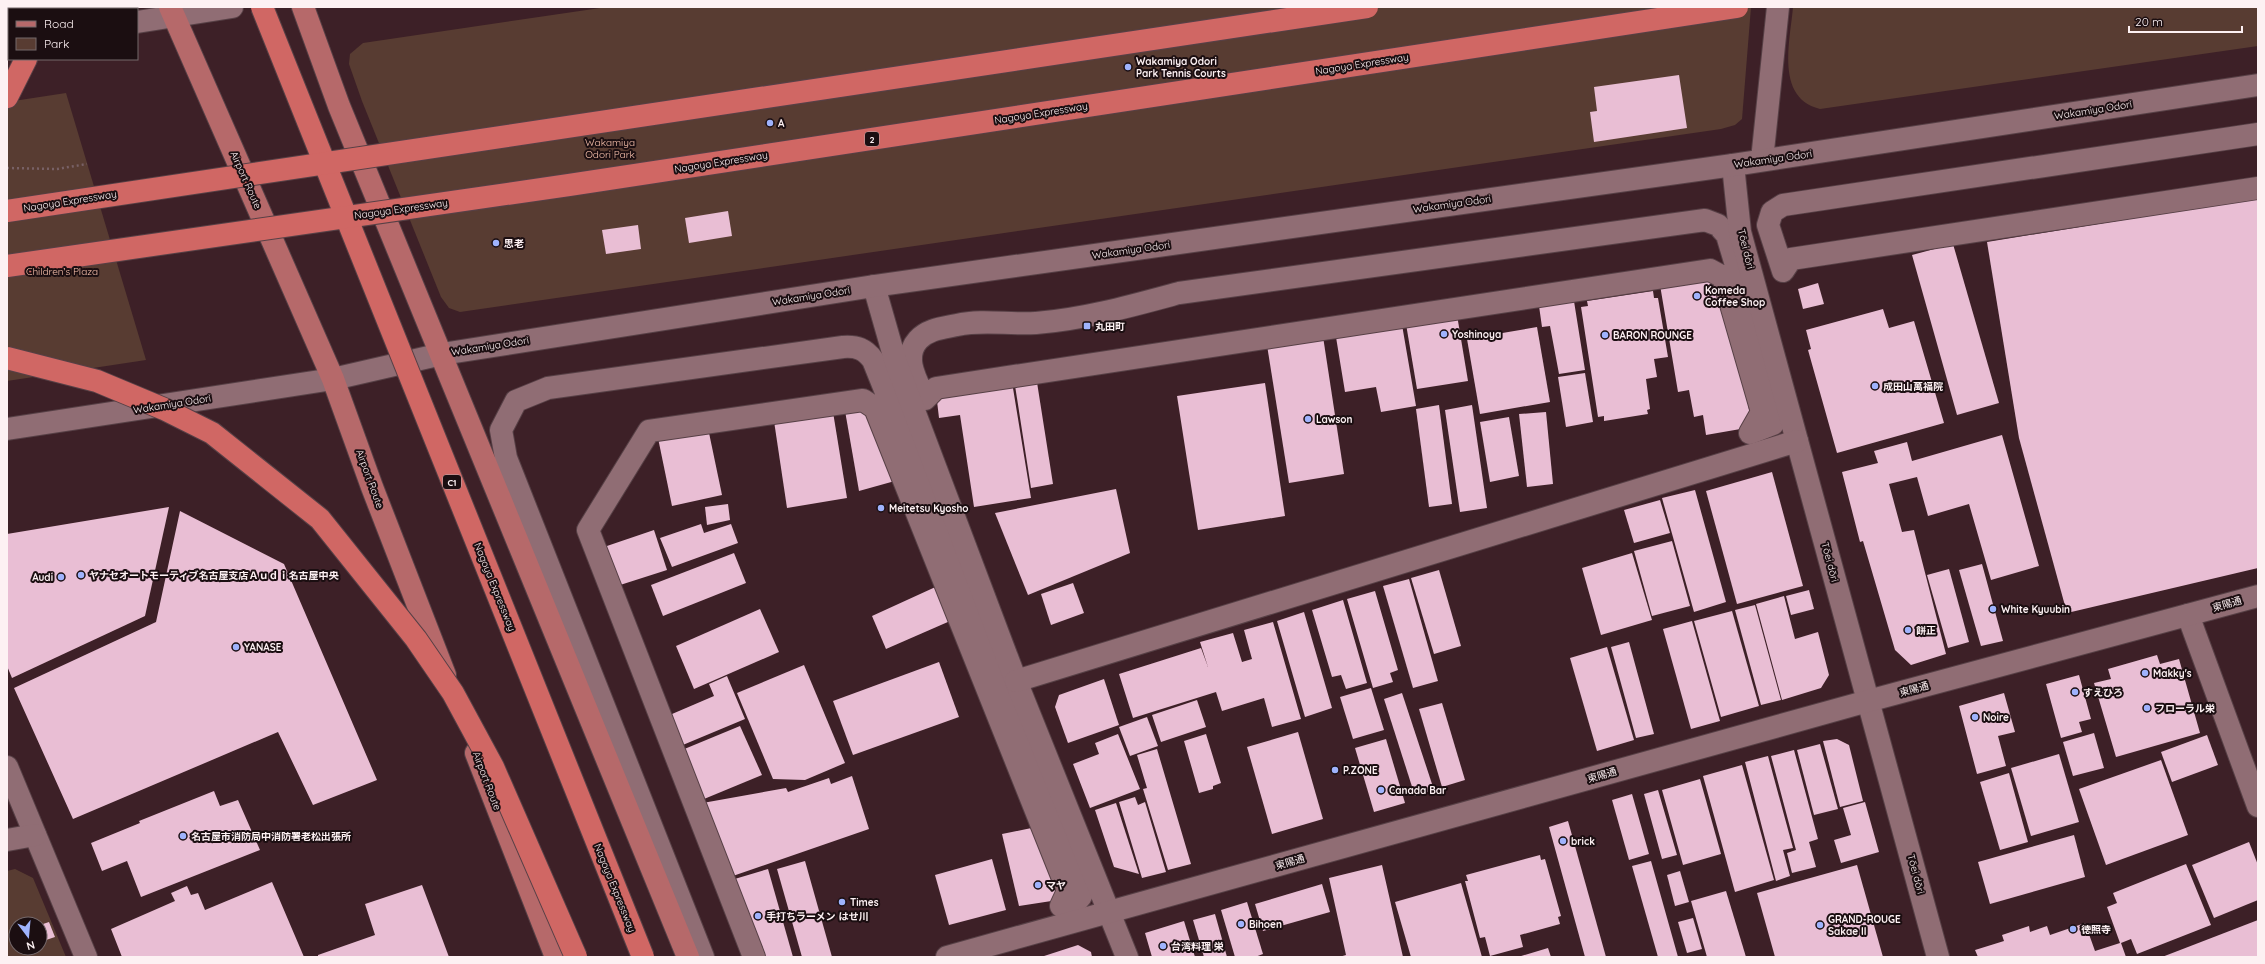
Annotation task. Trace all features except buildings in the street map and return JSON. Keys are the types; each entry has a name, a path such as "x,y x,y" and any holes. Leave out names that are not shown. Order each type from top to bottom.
{"highway":[{"name":"Nagoya Expressway","path":"262,7 643,957"},
{"name":"Nagoya Expressway","path":"7,210 1367,7"},
{"name":"Nagoya Expressway","path":"7,266 569,185 1737,7"},
{"path":"7,97 26,60"},
{"path":"7,358 97,381 164,409 212,433 320,519 416,639 453,693 493,767 576,957"}],"main road":[{"path":"303,7 339,106 688,957"},
{"name":"Airport Route","path":"171,11 333,379 375,494 556,957"}],"street":[{"path":"138,22 171,11 232,7"},
{"path":"1762,160 1778,7"},
{"name":"Wakamiya Odori","path":"7,429 333,379 442,354 874,286 1762,160 2258,85"},
{"path":"2258,134 1783,205 1772,212 1768,224 1783,271 1791,259 2258,188"},
{"name":"Tōei dōri","path":"1734,164 1740,232 1938,957"},
{"path":"1705,220 1718,225 1727,235 1778,406 1778,413 1774,424 1750,433 1762,412 1723,277 1710,270 936,388 926,399 914,375 910,358 912,348 925,334 970,322 1042,322 1110,312 1179,293 1705,220"},
{"path":"874,286 896,364 1016,681 1127,957"},
{"path":"703,957 506,458 501,430 516,401 548,388 844,347 860,348 866,350 873,360 1083,883 1083,893 1081,897 1073,903 1061,906 1068,890 875,408 863,400 649,431 588,530 754,957"},
{"path":"1016,681 1797,441"},
{"name":"東陽通","path":"947,957 1868,701 2258,596"},
{"path":"2188,615 2258,806"},
{"path":"7,767 86,957"},
{"path":"7,840 35,835"}],"path":[{"path":"7,168 18,166 57,169 87,164"}],"green space":[{"name":"Wakamiya Odori Park","path":"607,7 1751,7 1742,119 1735,125 1721,129 460,312 449,308 441,297 362,101 349,64 350,54 363,43"},
{"path":"1793,7 2258,7 2258,46 1820,109 1806,103 1796,93 1791,81 1788,67 1788,52"},
{"name":"Children's Plaza","path":"66,93 146,360 7,381 7,102"},
{"path":"15,869 33,878 66,957 7,957 7,871"}],"place":[{"name":"Wakamiya Odori Park Tennis Courts","path":"1128,67"},
{"name":"A","path":"770,123"},
{"name":"思老","path":"496,243"},
{"name":"Komeda Coffee Shop","path":"1697,296"},
{"name":"丸田町","path":"1087,326"},
{"name":"Yoshinoya","path":"1444,334"},
{"name":"BARON ROUNGE","path":"1605,335"},
{"name":"成田山萬福院","path":"1875,386"},
{"name":"Lawson","path":"1308,419"},
{"name":"Meitetsu Kyosho","path":"881,508"},
{"name":"ヤナセオートモーティブ名古屋支店Ａｕｄｉ名古屋中央","path":"81,575"},
{"name":"Audi","path":"61,577"},
{"name":"White Kyuubin","path":"1993,609"},
{"name":"餅正","path":"1908,630"},
{"name":"YANASE","path":"236,647"},
{"name":"Makky's","path":"2145,673"},
{"name":"すえひろ","path":"2075,692"},
{"name":"フローラル栄","path":"2147,708"},
{"name":"Noire","path":"1975,717"},
{"name":"P.ZONE","path":"1335,770"},
{"name":"Canada Bar","path":"1381,790"},
{"name":"名古屋市消防局中消防署老松出張所","path":"183,836"},
{"name":"brick","path":"1563,841"},
{"name":"マヤ","path":"1038,885"},
{"name":"Times","path":"842,902"},
{"name":"手打ちラーメン はせ川","path":"758,916"},
{"name":"Bihoen","path":"1241,924"},
{"name":"GRAND-ROUGE Sakae II","path":"1820,925"},
{"name":"徳照寺","path":"2073,929"},
{"name":"台湾料理 栄","path":"1163,946"}]}
